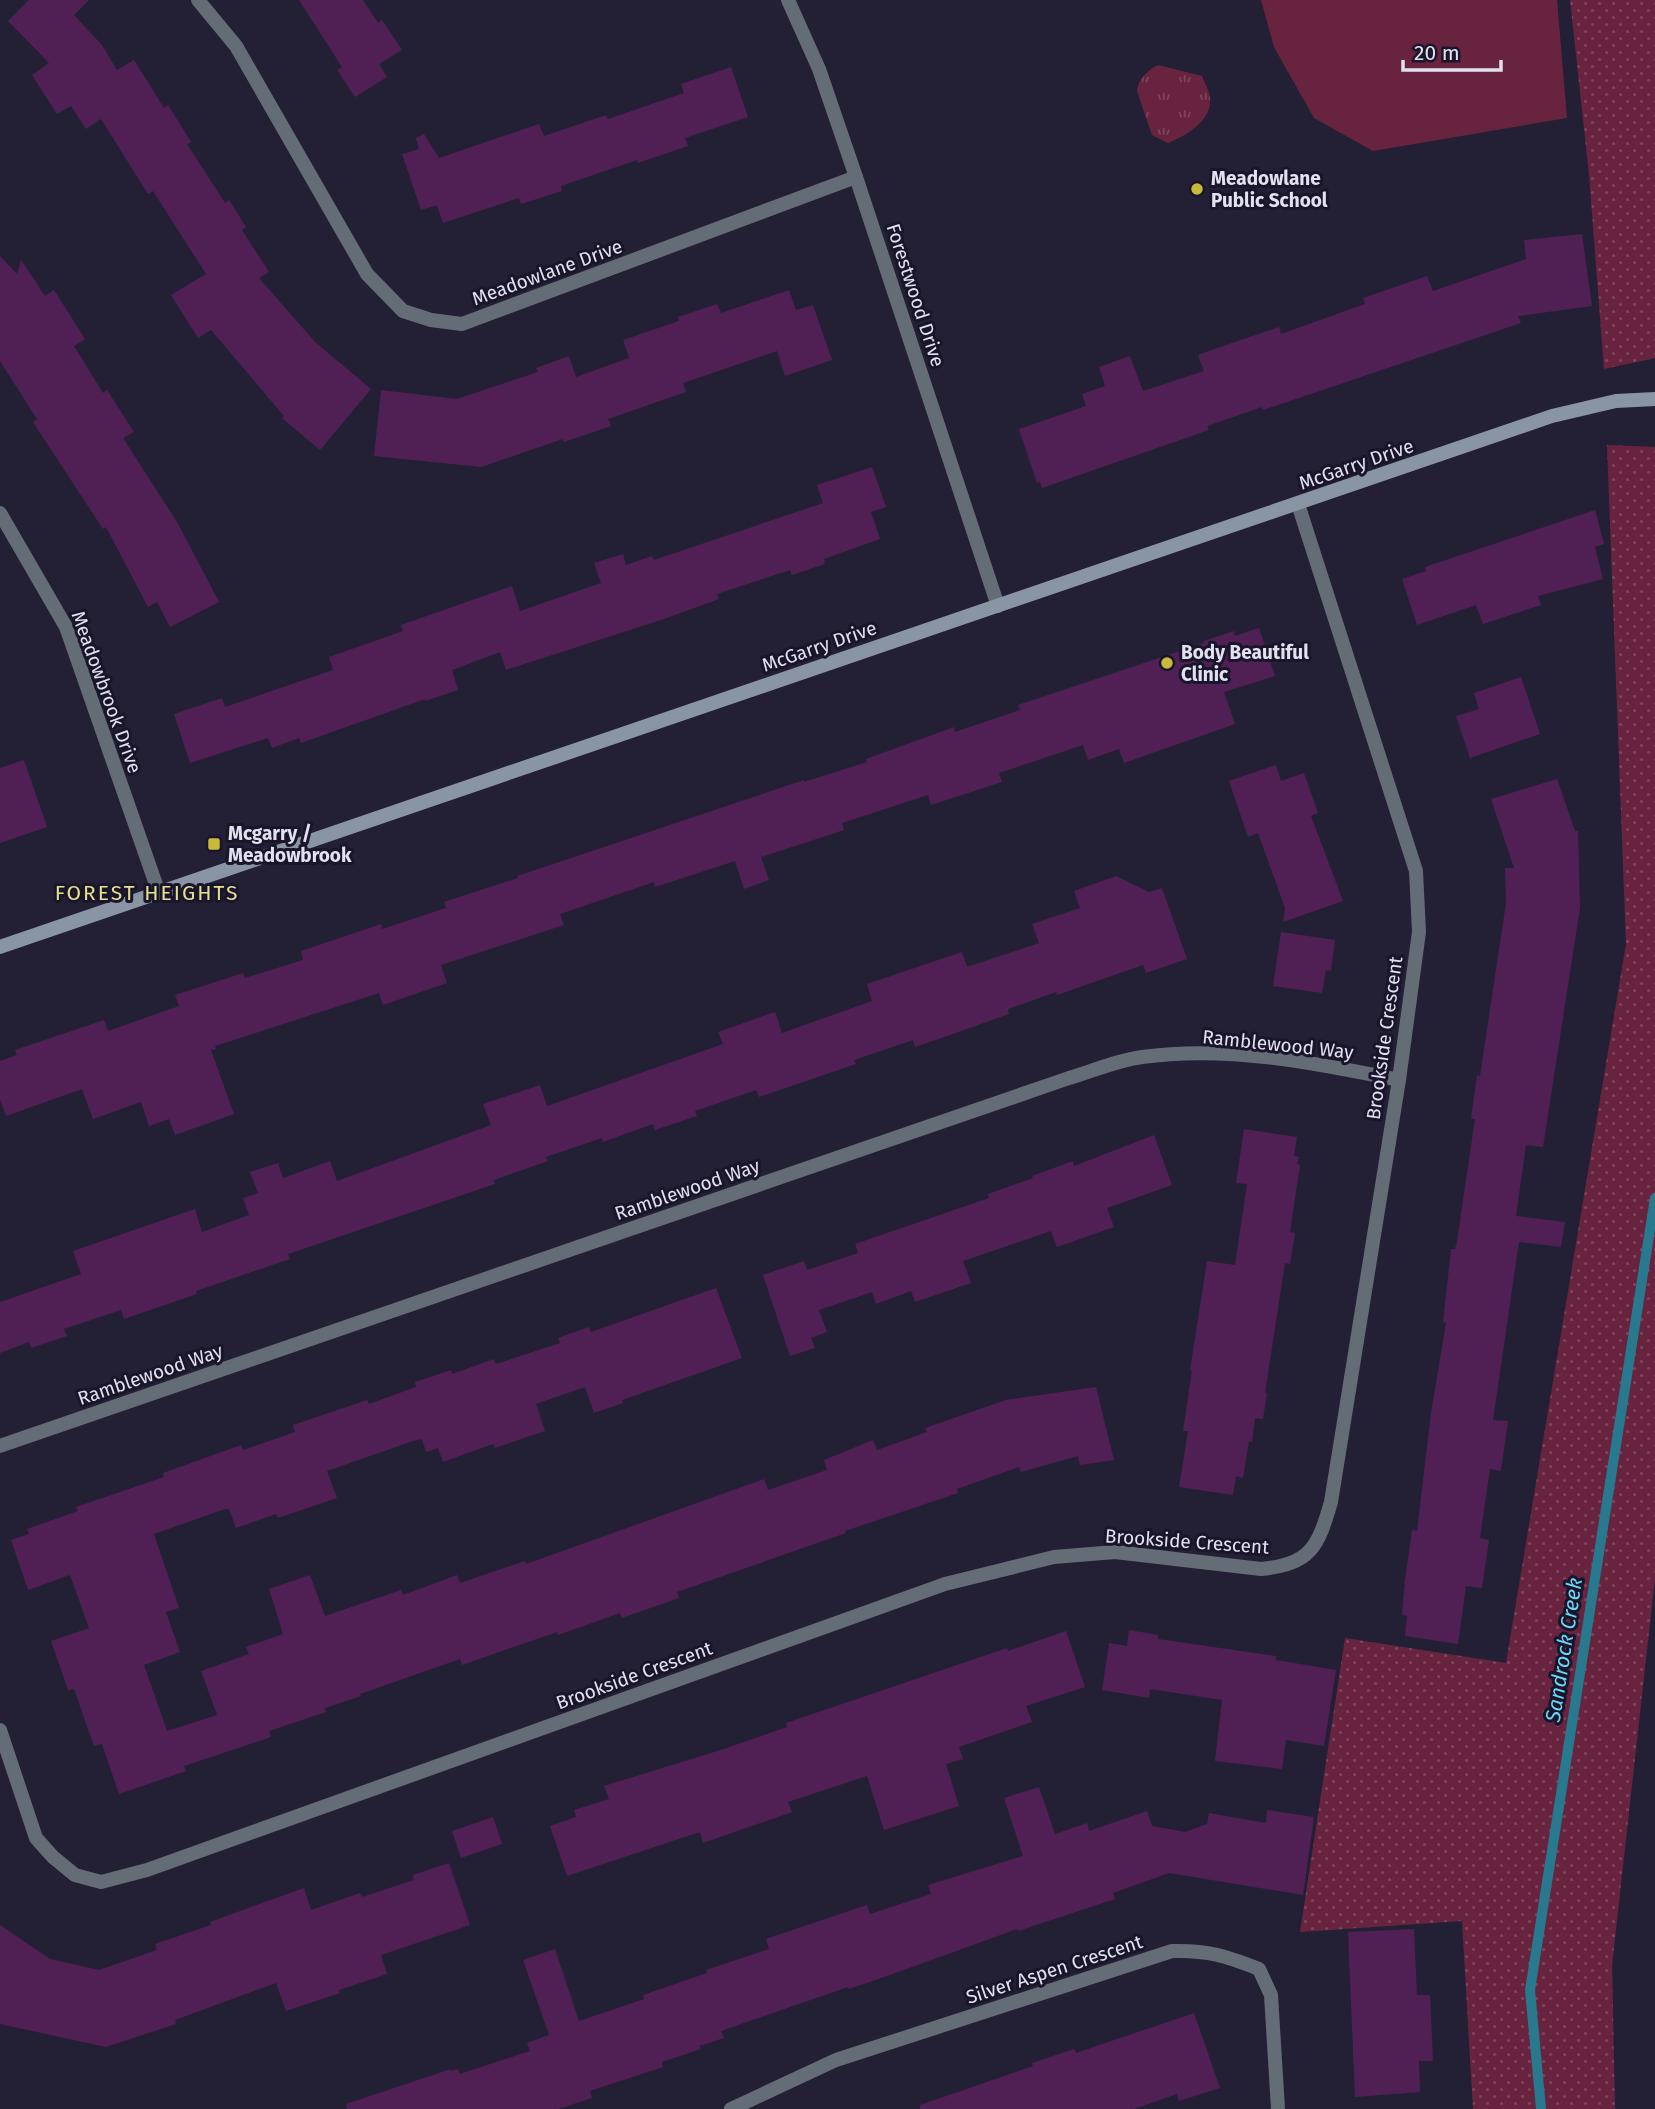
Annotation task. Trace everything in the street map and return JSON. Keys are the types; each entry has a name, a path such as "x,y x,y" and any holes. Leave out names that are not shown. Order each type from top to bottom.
{"street":[{"name":"Meadowlane Drive","path":"198,0 236,46 367,274 403,311 431,320 462,324 856,177"},
{"name":"Forestwood Drive","path":"788,0 819,69 998,606"},
{"name":"McGarry Drive","path":"0,947 1552,416 1616,401 1655,399"},
{"name":"Brookside Crescent","path":"0,1730 36,1838 75,1875 101,1882 160,1865 945,1584 1054,1557 1115,1552 1261,1569 1284,1567 1310,1553 1323,1532 1331,1502 1419,932 1416,871 1298,504"},
{"name":"Meadowbrook Drive","path":"0,513 66,627 159,893"},
{"name":"Ramblewood Way","path":"0,1446 1069,1078 1140,1057 1213,1053 1315,1064 1398,1080"},
{"name":"Silver Aspen Crescent","path":"731,2109 836,2060 1172,1951 1200,1951 1227,1957 1259,1969 1271,1995 1278,2109"}],"green space":[{"path":"1261,0 1557,0 1567,118 1373,151 1314,118 1274,47"},
{"path":"1570,0 1655,0 1655,358 1604,369 1589,174"},
{"path":"1158,65 1202,76 1210,97 1210,105 1203,120 1183,136 1168,143 1152,135 1137,91 1144,75"},
{"path":"1607,445 1655,447 1655,1578 1612,1965 1615,2109 1473,2109 1462,1921 1300,1932 1345,1638 1506,1663 1626,944"}],"building":[{"path":"29,0 89,0 74,15 102,45 117,70 134,60 164,108 168,105 191,142 187,144 225,203 229,200 246,227 242,230 269,272 259,278 315,342 371,389 320,450 282,418 284,416 211,330 198,338 171,295 206,274 153,191 148,194 101,119 86,129 71,106 57,114 32,75 49,63 8,21"},
{"path":"299,0 363,0 378,23 382,20 402,50 379,64 387,77 355,97 337,70 342,67"},
{"path":"731,67 748,117 685,138 688,146 561,186 562,191 521,204 519,198 443,223 437,205 421,210 402,154 419,149 416,138 424,134 439,158 539,124 544,136 606,115 608,119 684,93 681,84"},
{"path":"1582,234 1592,306 1518,316 1521,323 1263,410 1262,407 1207,426 1209,430 1042,488 1040,482 1037,483 1019,429 1086,406 1082,394 1105,386 1099,367 1130,356 1143,391 1204,371 1198,355 1223,346 1279,327 1281,334 1365,304 1363,298 1427,276 1433,291 1526,259 1524,240"},
{"path":"0,256 17,274 21,260 45,296 54,290 85,339 74,346 103,393 107,390 134,432 123,438 177,522 219,602 170,627 157,602 148,607 106,527 103,529 33,422 37,419 0,361"},
{"path":"789,290 796,310 813,305 832,360 785,376 777,351 683,383 686,392 608,419 611,426 481,467 374,456 381,390 457,399 538,372 536,368 569,356 576,377 629,358 623,340 679,321 678,317 717,304 721,313"},
{"path":"872,467 886,507 871,512 880,539 824,559 825,564 792,575 790,570 717,594 719,599 664,619 506,670 500,652 452,670 458,690 301,743 299,738 272,748 268,738 190,763 174,714 222,698 225,707 333,670 329,657 403,631 401,625 512,586 520,611 601,583 594,563 623,554 626,565 652,556 654,560 823,503 817,485"},
{"path":"1595,510 1604,544 1595,547 1603,579 1538,596 1541,605 1483,624 1476,605 1417,625 1402,579 1426,571 1425,567"},
{"path":"1259,628 1275,676 1224,692 1235,724 1124,763 1119,749 1088,760 1083,745 999,773 1002,782 931,805 928,795 842,823 844,830 761,857 769,880 744,889 735,861 655,887 654,882 560,914 564,925 441,965 447,983 383,1005 379,993 215,1046 216,1049 211,1050 234,1114 175,1135 169,1119 149,1126 141,1102 93,1119 82,1089 6,1116 0,1099 0,1061 17,1055 15,1050 104,1020 108,1031 179,1006 175,995 243,973 245,978 303,960 301,951 381,924 382,929 446,908 444,902 518,878 517,876 804,780 867,762 866,759 954,727 955,732 1020,710 1018,705 1204,641 1234,631 1235,636"},
{"path":"1521,677 1540,734 1470,758 1456,716 1479,709 1474,693"},
{"path":"24,760 47,827 0,843 0,768"},
{"path":"1276,765 1281,781 1304,773 1318,813 1311,816 1343,901 1283,922 1285,908 1258,833 1248,837 1229,781"},
{"path":"1557,779 1575,831 1578,831 1580,908 1543,1147 1526,1145 1516,1216 1565,1222 1561,1247 1519,1242 1493,1420 1508,1421 1501,1471 1490,1469 1480,1538 1489,1540 1482,1588 1466,1586 1458,1644 1405,1636 1407,1616 1402,1615 1412,1530 1417,1531 1431,1413 1446,1323 1443,1322 1451,1249 1455,1249 1457,1241 1475,1119 1471,1119 1477,1075 1480,1076 1506,903 1505,868 1514,868 1491,799"},
{"path":"1116,876 1149,892 1162,888 1187,959 1146,973 1143,965 1057,995 1056,992 1008,1009 1009,1014 956,1033 915,1047 913,1040 854,1060 856,1064 759,1097 756,1090 695,1111 697,1116 655,1130 653,1124 603,1142 602,1138 546,1157 548,1161 494,1180 495,1184 288,1254 290,1259 196,1291 197,1294 124,1319 121,1310 64,1329 67,1336 31,1348 29,1342 0,1353 0,1302 81,1274 73,1251 195,1209 202,1232 249,1215 243,1198 258,1193 250,1172 278,1163 283,1178 330,1161 337,1181 491,1125 483,1104 540,1085 547,1106 723,1044 718,1032 775,1012 782,1033 872,1001 867,984 962,952 967,967 1039,943 1032,924 1080,908 1074,891"},
{"path":"1281,932 1335,940 1331,971 1326,970 1322,993 1273,986"},
{"path":"1244,1129 1297,1137 1294,1156 1299,1157 1297,1164 1300,1165 1290,1232 1295,1233 1290,1264 1285,1263 1263,1419 1255,1418 1243,1478 1236,1476 1233,1495 1179,1487 1188,1431 1183,1431 1190,1370 1207,1261 1235,1265 1247,1184 1236,1183"},
{"path":"1154,1135 1172,1185 1107,1208 1114,1227 1057,1247 1051,1231 963,1261 971,1283 915,1302 911,1291 876,1304 872,1292 819,1310 827,1332 811,1338 815,1348 790,1356 763,1275 804,1261 807,1270 858,1253 855,1244 989,1198 988,1194 1073,1161 1074,1166"},
{"path":"716,1288 742,1358 622,1400 623,1403 594,1413 585,1387 536,1404 545,1431 495,1448 493,1444 443,1462 438,1448 426,1452 422,1439 413,1441 327,1471 337,1498 278,1518 276,1514 236,1528 229,1509 225,1509 154,1534 179,1608 166,1612 180,1652 144,1665 167,1731 217,1715 201,1671 249,1654 246,1647 283,1634 269,1589 310,1575 325,1616 401,1590 403,1595 457,1575 460,1583 525,1561 526,1564 764,1479 768,1490 827,1470 824,1460 873,1440 877,1450 927,1432 925,1428 1006,1400 1096,1387 1114,1460 1080,1465 1078,1456 1021,1472 1019,1467 957,1489 958,1493 677,1592 679,1598 622,1618 620,1613 462,1665 460,1659 360,1694 361,1696 325,1708 326,1712 269,1731 271,1737 184,1766 186,1771 119,1794 102,1744 94,1746 74,1689 68,1690 51,1641 89,1628 70,1575 28,1590 11,1540 29,1534 27,1529 78,1511 76,1507 164,1477 163,1473 241,1445 243,1450 295,1432 293,1425 367,1400 369,1404 416,1387 415,1382 451,1370 452,1374 494,1359 496,1364 560,1343 558,1338 589,1327 591,1332"},
{"path":"1129,1630 1158,1635 1158,1639 1276,1656 1276,1660 1336,1670 1324,1746 1286,1740 1282,1769 1215,1761 1222,1700 1150,1689 1149,1698 1102,1690 1109,1643 1127,1646"},
{"path":"1066,1631 1085,1687 1026,1706 1032,1722 959,1747 963,1759 946,1764 959,1806 884,1830 867,1776 788,1802 792,1812 703,1843 700,1832 567,1876 550,1826 576,1817 574,1810 609,1799 604,1786 724,1749 787,1727 786,1723 1007,1648 1008,1651"},
{"path":"1039,1787 1055,1834 1087,1823 1089,1831 1147,1811 1152,1826 1185,1832 1207,1824 1209,1813 1266,1823 1267,1810 1314,1817 1303,1895 1169,1873 1113,1893 1115,1899 1018,1931 1017,1929 890,1975 721,2031 724,2038 662,2062 663,2067 590,2091 592,2098 558,2109 347,2109 346,2104 451,2069 458,2069 460,2074 530,2051 527,2043 549,2035 523,1960 555,1949 579,2021 644,1999 643,1995 707,1973 706,1970 769,1949 766,1939 867,1905 870,1914 931,1894 928,1885 1023,1856 1004,1798"},
{"path":"493,1817 502,1844 461,1858 452,1831"},
{"path":"449,1863 470,1925 381,1955 387,1974 339,1990 340,1993 286,2011 276,1983 175,2020 176,2024 106,2047 0,2024 0,1925 50,1959 99,1970 157,1950 155,1944 211,1925 210,1922 304,1888 311,1910 360,1893 362,1897 414,1880 413,1875"},
{"path":"1414,1929 1417,1995 1430,1995 1433,2061 1419,2061 1420,2092 1355,2097 1348,1932"},
{"path":"1194,2013 1220,2088 1179,2101 1177,2094 1134,2109 920,2109 920,2105 1033,2066 1032,2063 1074,2049 1076,2053"}],"waterway":[{"name":"Sandrock Creek","path":"1541,2109 1530,1990 1655,1198"}],"place":[{"name":"Meadowlane Public School","path":"1197,189"},
{"name":"Body Beautiful Clinic","path":"1167,663"},
{"name":"Mcgarry / Meadowbrook","path":"214,844"}],"district":[{"name":"FOREST HEIGHTS","path":"147,893"}]}
